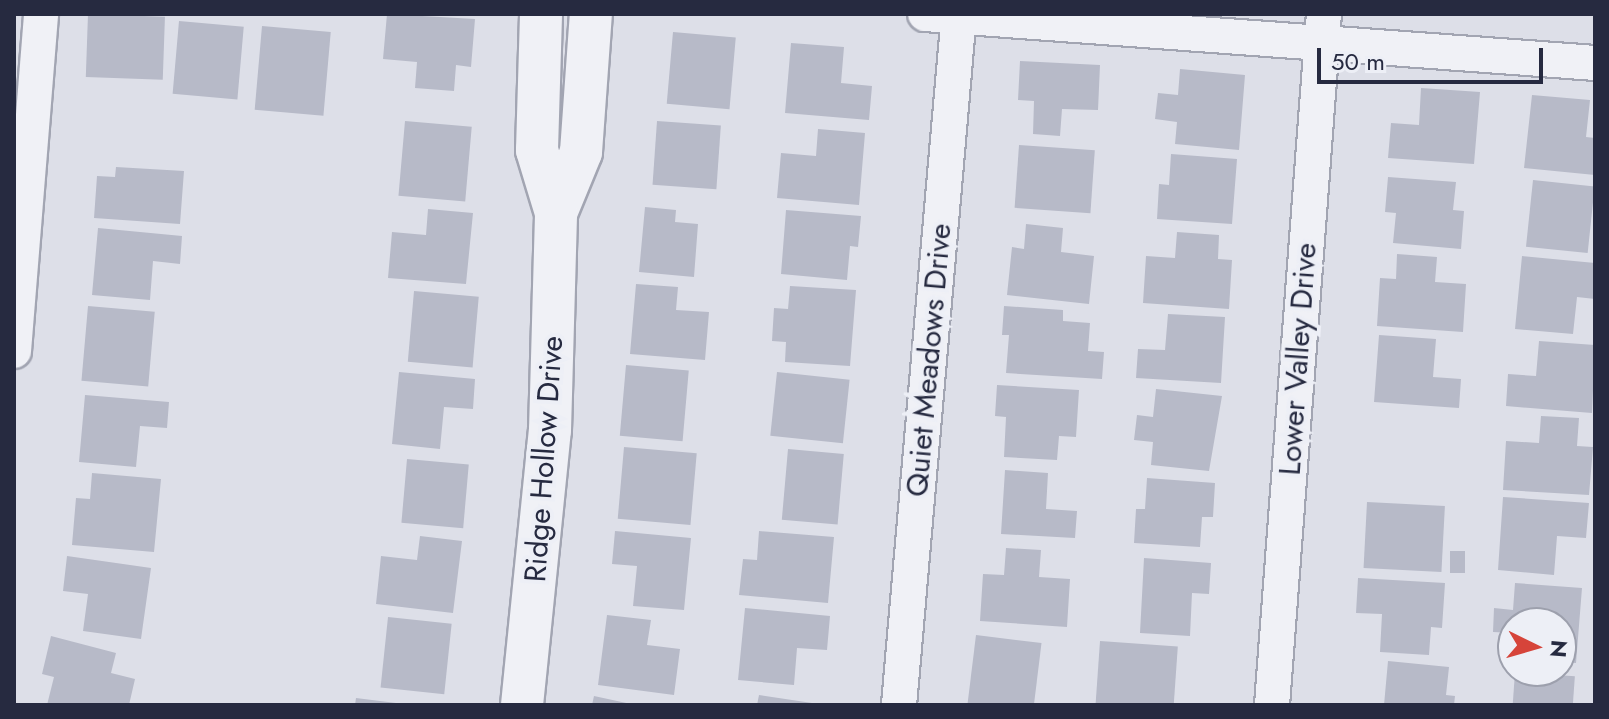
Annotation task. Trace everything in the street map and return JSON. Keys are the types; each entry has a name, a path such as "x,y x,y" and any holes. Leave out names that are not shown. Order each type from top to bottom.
{"street":[{"path":"14,351 41,14"},
{"name":"Ridge Hollow Drive","path":"522,705 550,430 556,213 537,150 541,14"},
{"name":"Ridge Hollow Drive","path":"556,213 581,152 591,14"},
{"path":"925,14 1323,30 1595,63"},
{"name":"Quiet Meadows Drive","path":"899,705 959,16"},
{"name":"Lower Valley Drive","path":"1272,705 1323,30"}],"building":[{"path":"88,14 165,17 163,80 86,77"},
{"path":"387,14 475,19 471,67 456,65 454,91 415,88 417,62 383,59"},
{"path":"179,21 244,27 237,99 173,94"},
{"path":"262,26 331,32 323,116 255,110"},
{"path":"673,32 736,37 729,109 667,104"},
{"path":"791,43 844,47 841,83 872,86 869,120 785,113"},
{"path":"1020,61 1100,65 1098,110 1062,109 1060,136 1033,134 1034,101 1018,100"},
{"path":"1180,69 1245,75 1239,150 1175,144 1177,122 1155,119 1158,93 1178,95"},
{"path":"1421,88 1480,92 1474,164 1388,158 1391,123 1419,125"},
{"path":"1532,95 1590,100 1586,137 1595,138 1595,175 1524,168"},
{"path":"405,121 472,127 465,202 398,196"},
{"path":"657,121 721,125 716,189 653,185"},
{"path":"818,129 865,133 859,205 777,198 781,153 816,156"},
{"path":"1019,145 1095,150 1090,213 1015,208"},
{"path":"1171,154 1237,159 1232,224 1157,219 1159,184 1169,185"},
{"path":"116,167 184,171 180,224 94,218 97,176 115,177"},
{"path":"1388,177 1456,182 1453,210 1464,211 1461,249 1393,243 1396,213 1385,212"},
{"path":"1533,180 1595,186 1588,253 1526,247"},
{"path":"645,207 676,210 675,222 698,224 694,277 639,272"},
{"path":"428,209 473,213 466,284 388,278 392,232 426,235"},
{"path":"786,210 861,216 858,247 850,246 847,280 781,274"},
{"path":"1026,224 1063,228 1061,252 1094,256 1089,304 1007,295 1012,247 1024,249"},
{"path":"98,228 182,236 180,264 153,261 150,300 92,295"},
{"path":"1177,232 1219,235 1218,259 1232,260 1229,309 1143,303 1146,256 1175,258"},
{"path":"1397,254 1437,257 1435,282 1466,284 1463,332 1377,326 1380,278 1396,279"},
{"path":"1522,256 1595,263 1595,299 1577,297 1573,334 1515,329"},
{"path":"636,284 678,287 676,310 709,312 705,360 630,354"},
{"path":"790,286 856,290 850,366 785,362 786,342 772,341 774,308 788,309"},
{"path":"414,291 479,297 473,367 408,362"},
{"path":"88,306 155,312 148,387 81,381"},
{"path":"1004,306 1063,310 1063,321 1090,323 1088,351 1104,352 1102,379 1006,373 1009,335 1002,335"},
{"path":"1168,314 1225,317 1221,383 1136,378 1138,349 1165,350"},
{"path":"1379,335 1436,339 1433,377 1461,379 1459,408 1374,402"},
{"path":"1539,341 1595,345 1592,413 1506,406 1508,374 1536,376"},
{"path":"626,365 689,370 683,441 620,436"},
{"path":"399,372 475,379 473,409 444,407 440,449 392,444"},
{"path":"777,372 850,380 843,443 770,436"},
{"path":"997,385 1079,390 1076,437 1059,436 1057,460 1004,457 1006,417 995,416"},
{"path":"1156,389 1222,396 1209,471 1151,465 1153,442 1134,440 1137,415 1153,417"},
{"path":"85,395 169,402 167,428 140,426 136,467 79,462"},
{"path":"1541,416 1579,418 1577,446 1593,447 1589,495 1503,490 1506,441 1539,443"},
{"path":"624,447 697,453 690,525 618,519"},
{"path":"788,449 844,454 838,525 782,520"},
{"path":"407,459 469,464 463,528 401,523"},
{"path":"1005,470 1048,473 1046,509 1077,511 1075,538 1001,534"},
{"path":"92,473 161,479 154,552 72,545 76,498 90,499"},
{"path":"1147,478 1215,483 1213,517 1202,517 1200,547 1134,543 1136,509 1145,509"},
{"path":"1503,497 1589,503 1586,538 1557,536 1554,575 1498,570"},
{"path":"1367,502 1445,506 1441,572 1364,568"},
{"path":"615,531 691,538 684,610 633,606 637,566 612,564"},
{"path":"759,531 834,537 828,603 739,595 743,559 757,560"},
{"path":"420,536 462,541 453,613 376,604 381,556 417,560"},
{"path":"1006,548 1041,550 1039,577 1070,579 1067,627 980,621 983,574 1004,575"},
{"path":"1450,551 1465,551 1465,573 1450,573"},
{"path":"67,556 151,568 141,639 83,631 88,594 63,591"},
{"path":"1144,558 1211,563 1209,594 1192,593 1190,636 1140,633"},
{"path":"1358,578 1445,583 1442,628 1431,627 1429,655 1380,652 1382,614 1356,613"},
{"path":"1515,583 1582,588 1577,650 1577,607 1513,607"},
{"path":"745,608 830,616 827,650 797,648 794,685 738,680"},
{"path":"1494,608 1497,608 1497,632 1493,632"},
{"path":"607,615 651,620 647,645 680,649 674,695 598,685"},
{"path":"388,617 452,624 444,694 381,688"},
{"path":"976,635 1042,643 1034,705 967,705"},
{"path":"51,636 116,653 111,673 135,679 129,705 47,705 54,677 42,674"},
{"path":"1100,641 1178,646 1174,705 1096,705"},
{"path":"1388,661 1449,667 1446,695 1455,696 1454,705 1384,705"},
{"path":"1514,687 1574,687 1573,705 1513,705"},
{"path":"759,695 812,703 812,705 757,705"},
{"path":"594,696 631,704 631,705 592,705"},
{"path":"356,698 396,703 396,705 355,705"}]}
